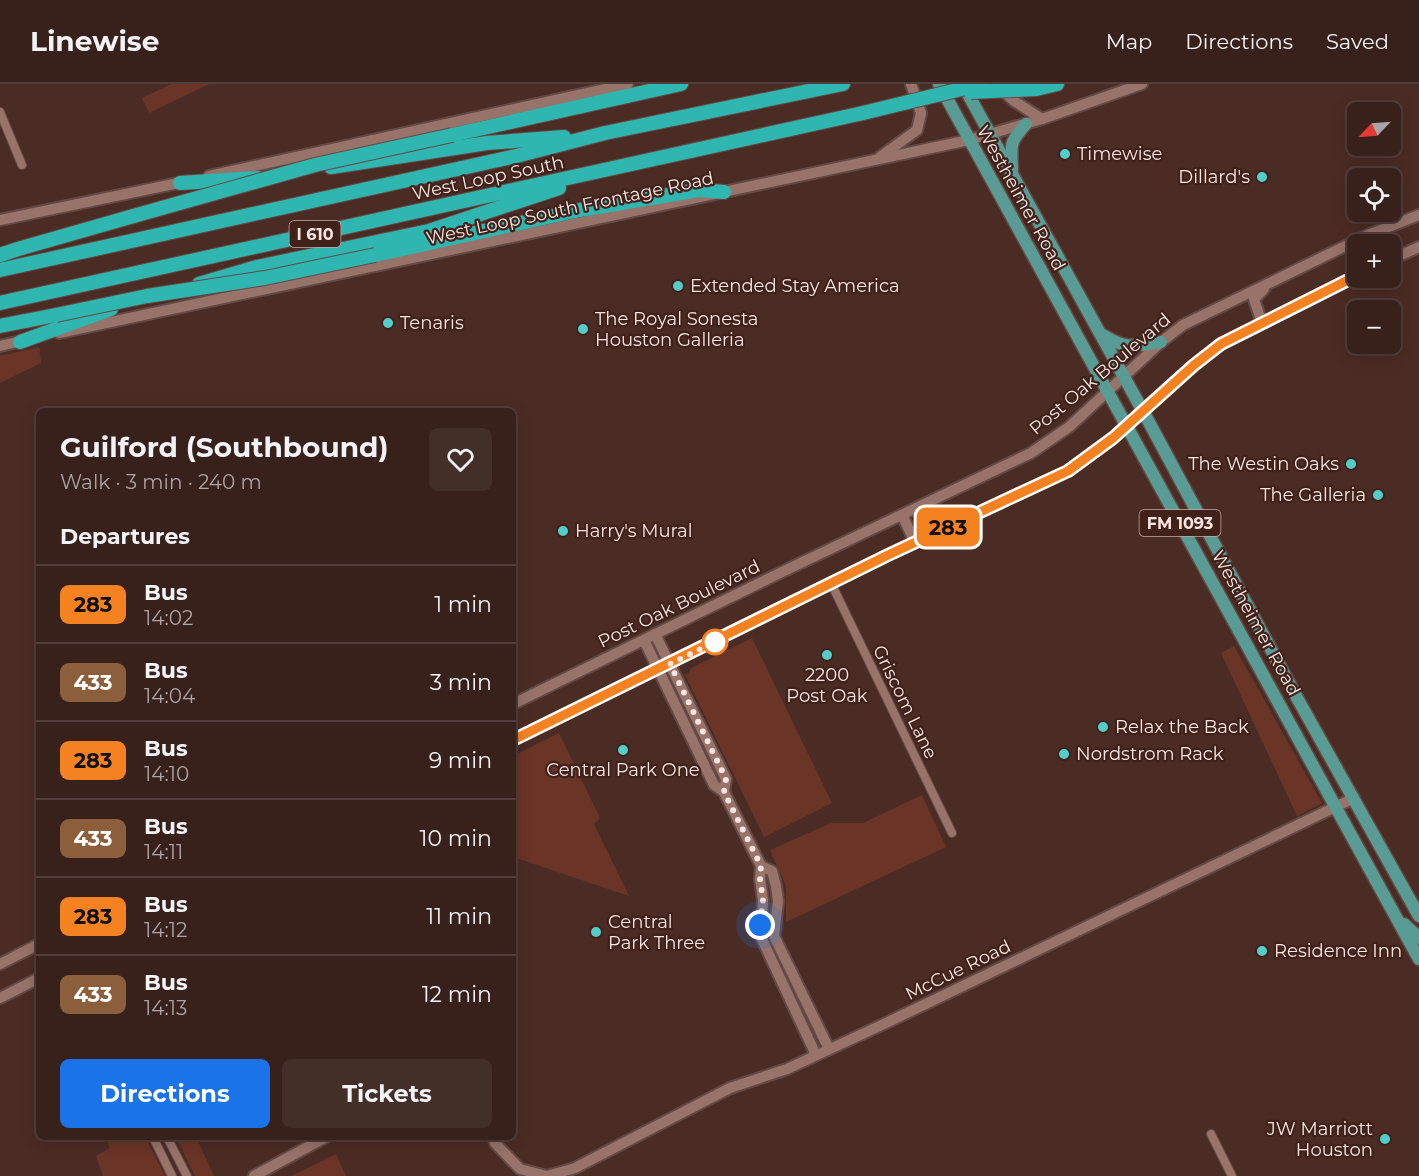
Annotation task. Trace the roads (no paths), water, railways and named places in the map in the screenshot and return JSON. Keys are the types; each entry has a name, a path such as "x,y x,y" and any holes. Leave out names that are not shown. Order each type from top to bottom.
{"highway":[{"path":"0,255 315,165 681,84"},
{"name":"West Loop South","path":"5,269 516,156 605,133 843,84"},
{"name":"West Loop South","path":"1,302 863,113 942,89 982,84"},
{"path":"942,89 1036,89 1057,84"},
{"path":"180,183 269,177 487,143 605,133"},
{"path":"20,342 99,312 257,267 429,231 630,165"},
{"path":"0,326 147,296 265,278 580,210 699,190 724,192"}],"main road":[{"path":"0,220 180,183 628,84"},
{"path":"875,160 918,130 921,113 911,84"},
{"name":"Westheimer Road","path":"962,84 1143,411 1296,696 1419,916"},
{"path":"996,84 1014,101 1042,119"},
{"name":"West Loop South Frontage Road","path":"0,346 969,141 1042,119 1142,84"},
{"name":"Westheimer Road","path":"942,89 1419,959"},
{"path":"1012,173 1011,144 1013,138 1026,124"},
{"name":"Post Oak Boulevard","path":"1381,234 1419,215"},
{"path":"1401,255 1419,247"},
{"name":"Post Oak Boulevard","path":"516,703 1031,453 1069,427 1161,342 1192,321 1268,284 1347,250"},
{"path":"516,739 915,542 1068,471 1221,344 1347,279"},
{"path":"1262,323 1254,299 1268,284"},
{"path":"1100,333 1127,347 1161,342"},
{"path":"902,515 915,542"},
{"path":"1190,541 1201,538 1233,578"},
{"path":"655,634 726,779 724,792"},
{"path":"644,640 714,785 724,792 761,866 763,900 761,937 816,1055"},
{"path":"1253,654 1281,681 1287,691 1296,696"},
{"name":"McCue Road","path":"494,1140 520,1169 547,1176 577,1172 730,1088 787,1069 1354,798"},
{"path":"761,866 772,871 776,886 778,901 774,936 829,1049"},
{"path":"1397,917 1419,938"},
{"path":"0,964 36,946"},
{"path":"0,998 36,980"},
{"path":"798,1018 811,1012"},
{"path":"254,1176 320,1140"}],"street":[{"path":"0,112 22,165"},
{"name":"Griscom Lane","path":"831,583 952,834"},
{"path":"1211,1134 1232,1176"},
{"path":"154,1140 172,1176"},
{"path":"169,1140 187,1176"}],"place":[{"name":"Timewise","path":"1065,154"},
{"name":"Dillard's","path":"1262,177"},
{"name":"Extended Stay America","path":"678,286"},
{"name":"Tenaris","path":"388,323"},
{"name":"The Royal Sonesta Houston Galleria","path":"583,329"},
{"name":"The Westin Oaks","path":"1351,464"},
{"name":"The Galleria","path":"1378,495"},
{"name":"Harry's Mural","path":"563,531"},
{"name":"2200 Post Oak","path":"827,655"},
{"name":"Relax the Back","path":"1103,727"},
{"name":"Central Park One","path":"623,750"},
{"name":"Nordstrom Rack","path":"1064,754"},
{"name":"Central Park Three","path":"596,932"},
{"name":"Residence Inn","path":"1262,951"},
{"name":"JW Marriott Houston","path":"1385,1139"}]}
